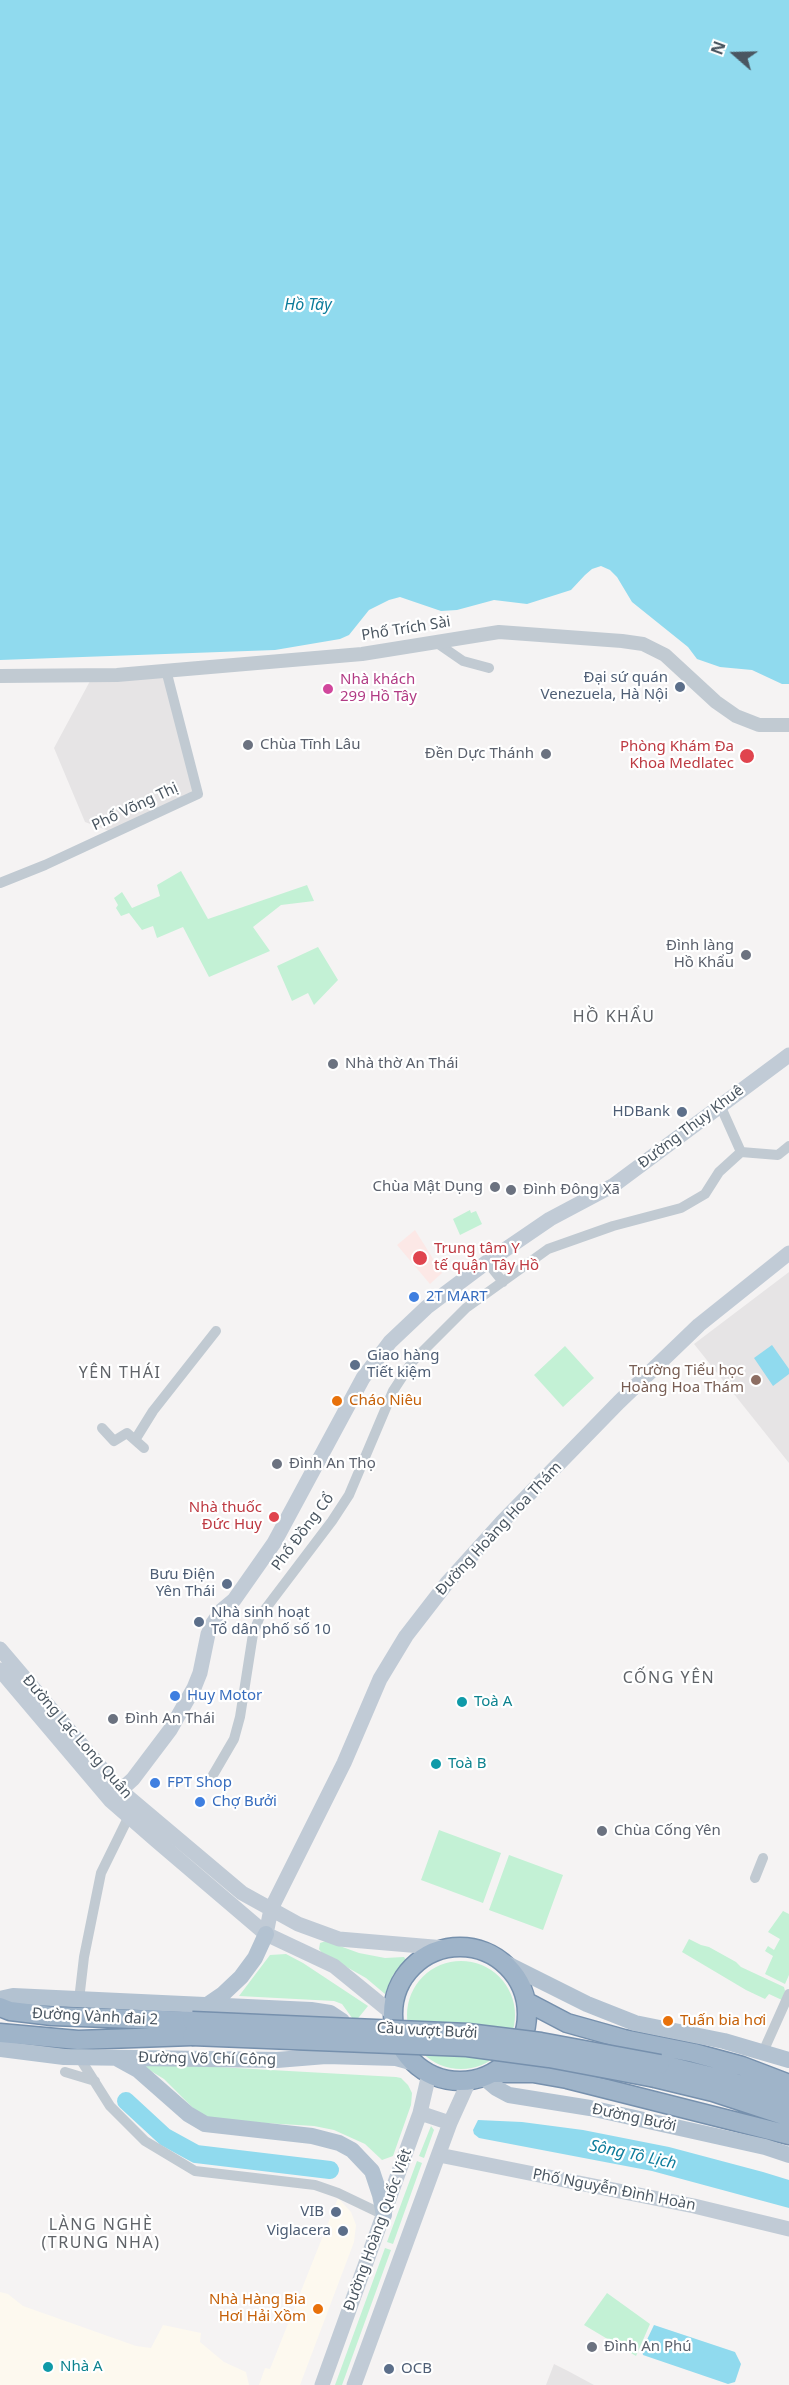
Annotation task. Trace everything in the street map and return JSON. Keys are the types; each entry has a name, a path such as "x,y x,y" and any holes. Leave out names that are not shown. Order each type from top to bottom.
{"highway":[{"path":"481,2077 508,2060 521,2043 528,2016 522,1987 515,1974 505,1963 477,1948 461,1946 445,1948 428,1954 408,1972 395,1996 393,2014 395,2032 402,2049 414,2063 429,2074 443,2079 481,2077 533,2073 567,2079 789,2135"},
{"path":"526,2002 567,2023 624,2039 694,2053 742,2066 789,2084"},
{"name":"Đường Vành đai 2","path":"0,2007 10,2011 52,2016 192,2029"},
{"name":"Đường Vành đai 2","path":"0,2033 78,2040 192,2029"},
{"name":"Cầu vượt Bưởi","path":"192,2029 468,2032 541,2042 657,2071"},
{"path":"657,2071 726,2080 789,2100"},
{"path":"657,2071 789,2117"}],"main road":[{"name":"Đường Thụy Khuê","path":"116,1795 170,1730 201,1673 208,1634 213,1623 222,1610 234,1600 274,1543 374,1361 406,1325 487,1262 550,1219 615,1185 789,1055"},
{"name":"Đường Hoàng Hoa Thám","path":"266,1934 271,1909 344,1763 380,1678 406,1636 447,1583 502,1522 699,1325 789,1253"},
{"name":"Đường Lạc Long Quân","path":"0,1649 116,1795 129,1816 266,1934"},
{"name":"Đường Lạc Long Quân","path":"0,1670 116,1795 242,1893 271,1909"},
{"path":"271,1909 298,1924 339,1939 445,1948"},
{"path":"207,2005 224,1994 241,1977 255,1958 266,1934 334,1966 393,2014"},
{"path":"505,1963 587,2004 635,2023 724,2041 789,2060"},
{"path":"0,1999 13,1996 311,2010 330,2013 342,2021 343,2041 326,2056"},
{"name":"Đường Võ Chí Công","path":"0,2049 18,2053 115,2057 277,2060 326,2056 396,2058 414,2063"},
{"path":"115,2057 138,2070 188,2114 205,2124 312,2136 339,2143 357,2155 372,2171 384,2215"},
{"name":"Đường Hoàng Quốc Việt","path":"322,2385 420,2113 429,2074"},
{"name":"Đường Hoàng Quốc Việt","path":"354,2385 450,2123 481,2077"},
{"name":"Đường Bưởi","path":"481,2077 509,2095 590,2108 757,2145 789,2155"},
{"path":"420,2113 450,2123"},
{"name":"Phố Nguyễn Đình Hoàn","path":"439,2155 694,2206 789,2229"}],"street":[{"name":"Phố Trích Sài","path":"0,676 109,675 362,654 499,632 633,642 655,649 666,655 716,702 736,716 759,725 789,725"},
{"path":"434,641 463,661 489,668"},
{"name":"Phố Võng Thị","path":"0,883 45,865 198,794 166,670"},
{"path":"720,1105 741,1152 778,1155 789,1146"},
{"name":"Phố Đồng Cổ","path":"213,1775 234,1739 240,1717 253,1634 260,1616 268,1602 332,1521 349,1495 393,1391 412,1362 451,1321 548,1249 613,1226 681,1208 694,1202 705,1194 724,1166 741,1152"},
{"path":"487,1262 503,1282"},
{"path":"135,1440 153,1412 216,1331"},
{"path":"102,1428 114,1441 127,1433 144,1448"},
{"path":"79,2000 101,1873 129,1816"},
{"path":"755,1878 763,1858"},
{"path":"763,2052 789,1994"},
{"path":"79,2056 110,2106 145,2141 195,2171 315,2185 338,2193 384,2215"},
{"path":"65,2072 95,2081"}],"shaded area":[{"path":"164,673 194,792 109,831 85,822 54,748 90,681"},
{"name":"Trung tâm Y tế quận Tây Hồ","path":"415,1230 442,1273 430,1284 397,1245"},
{"name":"Trường Tiểu học Hoàng Hoa Thám","path":"789,1272 789,1463 694,1344"},
{"path":"338,2198 351,2212 356,2225 354,2242 300,2385 259,2385 265,2368 270,2369"},
{"path":"0,2292 8,2294 23,2306 136,2346 151,2348 163,2325 201,2333 200,2342 224,2362 246,2372 249,2385 0,2385"},
{"path":"554,2364 568,2371 594,2385 546,2385"}],"green space":[{"path":"181,871 208,919 307,885 314,901 281,905 253,927 270,951 209,977 183,927 157,938 153,926 142,930 129,913 121,916 116,908 118,905 114,898 122,892 132,908 160,896 157,885"},
{"path":"318,947 338,980 314,1005 308,993 292,1001 277,966"},
{"path":"470,1210 471,1213 476,1211 482,1224 460,1235 453,1219"},
{"path":"565,1346 594,1378 563,1407 534,1375"},
{"path":"439,1830 501,1853 483,1903 421,1880"},
{"path":"509,1855 563,1875 543,1930 489,1910"},
{"path":"783,1911 789,1914 789,1975 785,1984 765,1974 773,1956 765,1951 768,1946 774,1950 780,1939 768,1932"},
{"path":"689,1939 709,1947 741,1967 784,1987 782,2000 769,1994 765,1999 746,1990 682,1952"},
{"path":"326,1941 359,1953 385,1958 404,1957 406,1960 393,1975 385,1994 366,1978 322,1953 319,1949 320,1943"},
{"path":"286,1954 368,2006 355,2022 342,2004 334,2001 239,1996 270,1955"},
{"path":"461,1961 482,1965 499,1977 511,1994 515,2015 511,2036 499,2053 482,2065 461,2069 440,2065 423,2053 411,2036 407,2015 411,1994 423,1977 440,1965"},
{"path":"146,2063 396,2077 401,2078 408,2085 412,2093 411,2105 393,2156 382,2160 365,2144 334,2130 314,2126 214,2120 196,2111 164,2079 146,2068"},
{"path":"431,2126 434,2130 424,2158 419,2156"},
{"path":"417,2161 422,2163 393,2244 387,2242"},
{"path":"385,2248 391,2250 342,2385 335,2385"},
{"path":"607,2293 650,2324 636,2356 584,2325"}],"water":[{"name":"Hồ Tây","path":"0,0 789,0 789,684 782,684 752,670 720,667 697,659 688,647 632,602 617,577 610,570 601,566 592,569 571,590 527,604 494,600 457,610 441,611 400,597 369,610 349,635 340,639 275,650 0,660"},
{"path":"772,1345 789,1369 789,1374 773,1386 754,1358"},
{"path":"478,2120 522,2122 583,2130 669,2147 763,2172 789,2180 789,2208 652,2171 479,2138 473,2130"},
{"path":"654,2325 735,2352 741,2364 735,2382 728,2384 643,2355 642,2350"}],"waterway":[{"name":"Sông Tô Lịch","path":"126,2101 165,2137 196,2154 330,2170"}],"place":[{"name":"Đại sứ quán Venezuela, Hà Nội","path":"680,687"},
{"name":"Nhà khách 299 Hồ Tây","path":"328,689"},
{"name":"Chùa Tĩnh Lâu","path":"248,745"},
{"name":"Đền Dực Thánh","path":"546,754"},
{"name":"Phòng Khám Đa Khoa Medlatec","path":"747,756"},
{"name":"Đình làng Hồ Khẩu","path":"746,955"},
{"name":"Nhà thờ An Thái","path":"333,1064"},
{"name":"HDBank","path":"682,1112"},
{"name":"Chùa Mật Dụng","path":"495,1187"},
{"name":"Đình Đông Xã","path":"511,1190"},
{"name":"Trung tâm Y tế quận Tây Hồ","path":"420,1258"},
{"name":"2T MART","path":"414,1297"},
{"name":"Giao hàng Tiết kiệm","path":"355,1365"},
{"name":"Trường Tiểu học Hoàng Hoa Thám","path":"756,1380"},
{"name":"Cháo Niêu","path":"337,1401"},
{"name":"Đình An Thọ","path":"277,1464"},
{"name":"Nhà thuốc Đức Huy","path":"274,1517"},
{"name":"Bưu Điện Yên Thái","path":"227,1584"},
{"name":"Nhà sinh hoạt Tổ dân phố số 10","path":"199,1622"},
{"name":"Huy Motor","path":"175,1696"},
{"name":"Toà A","path":"462,1702"},
{"name":"Đình An Thái","path":"113,1719"},
{"name":"Toà B","path":"436,1764"},
{"name":"FPT Shop","path":"155,1783"},
{"name":"Chợ Bưởi","path":"200,1802"},
{"name":"Chùa Cống Yên","path":"602,1831"},
{"name":"Tuấn bia hơi","path":"668,2021"},
{"name":"VIB","path":"336,2212"},
{"name":"Viglacera","path":"343,2231"},
{"name":"Nhà Hàng Bia Hơi Hải Xồm","path":"318,2309"},
{"name":"Đình An Phú","path":"592,2347"},
{"name":"Nhà A","path":"48,2367"},
{"name":"OCB","path":"389,2369"}],"district":[{"name":"HỒ KHẨU","path":"614,1017"},
{"name":"YÊN THÁI","path":"120,1373"},
{"name":"CỐNG YÊN","path":"669,1678"},
{"name":"LÀNG NGHÈ (TRUNG NHA)","path":"101,2234"}]}
